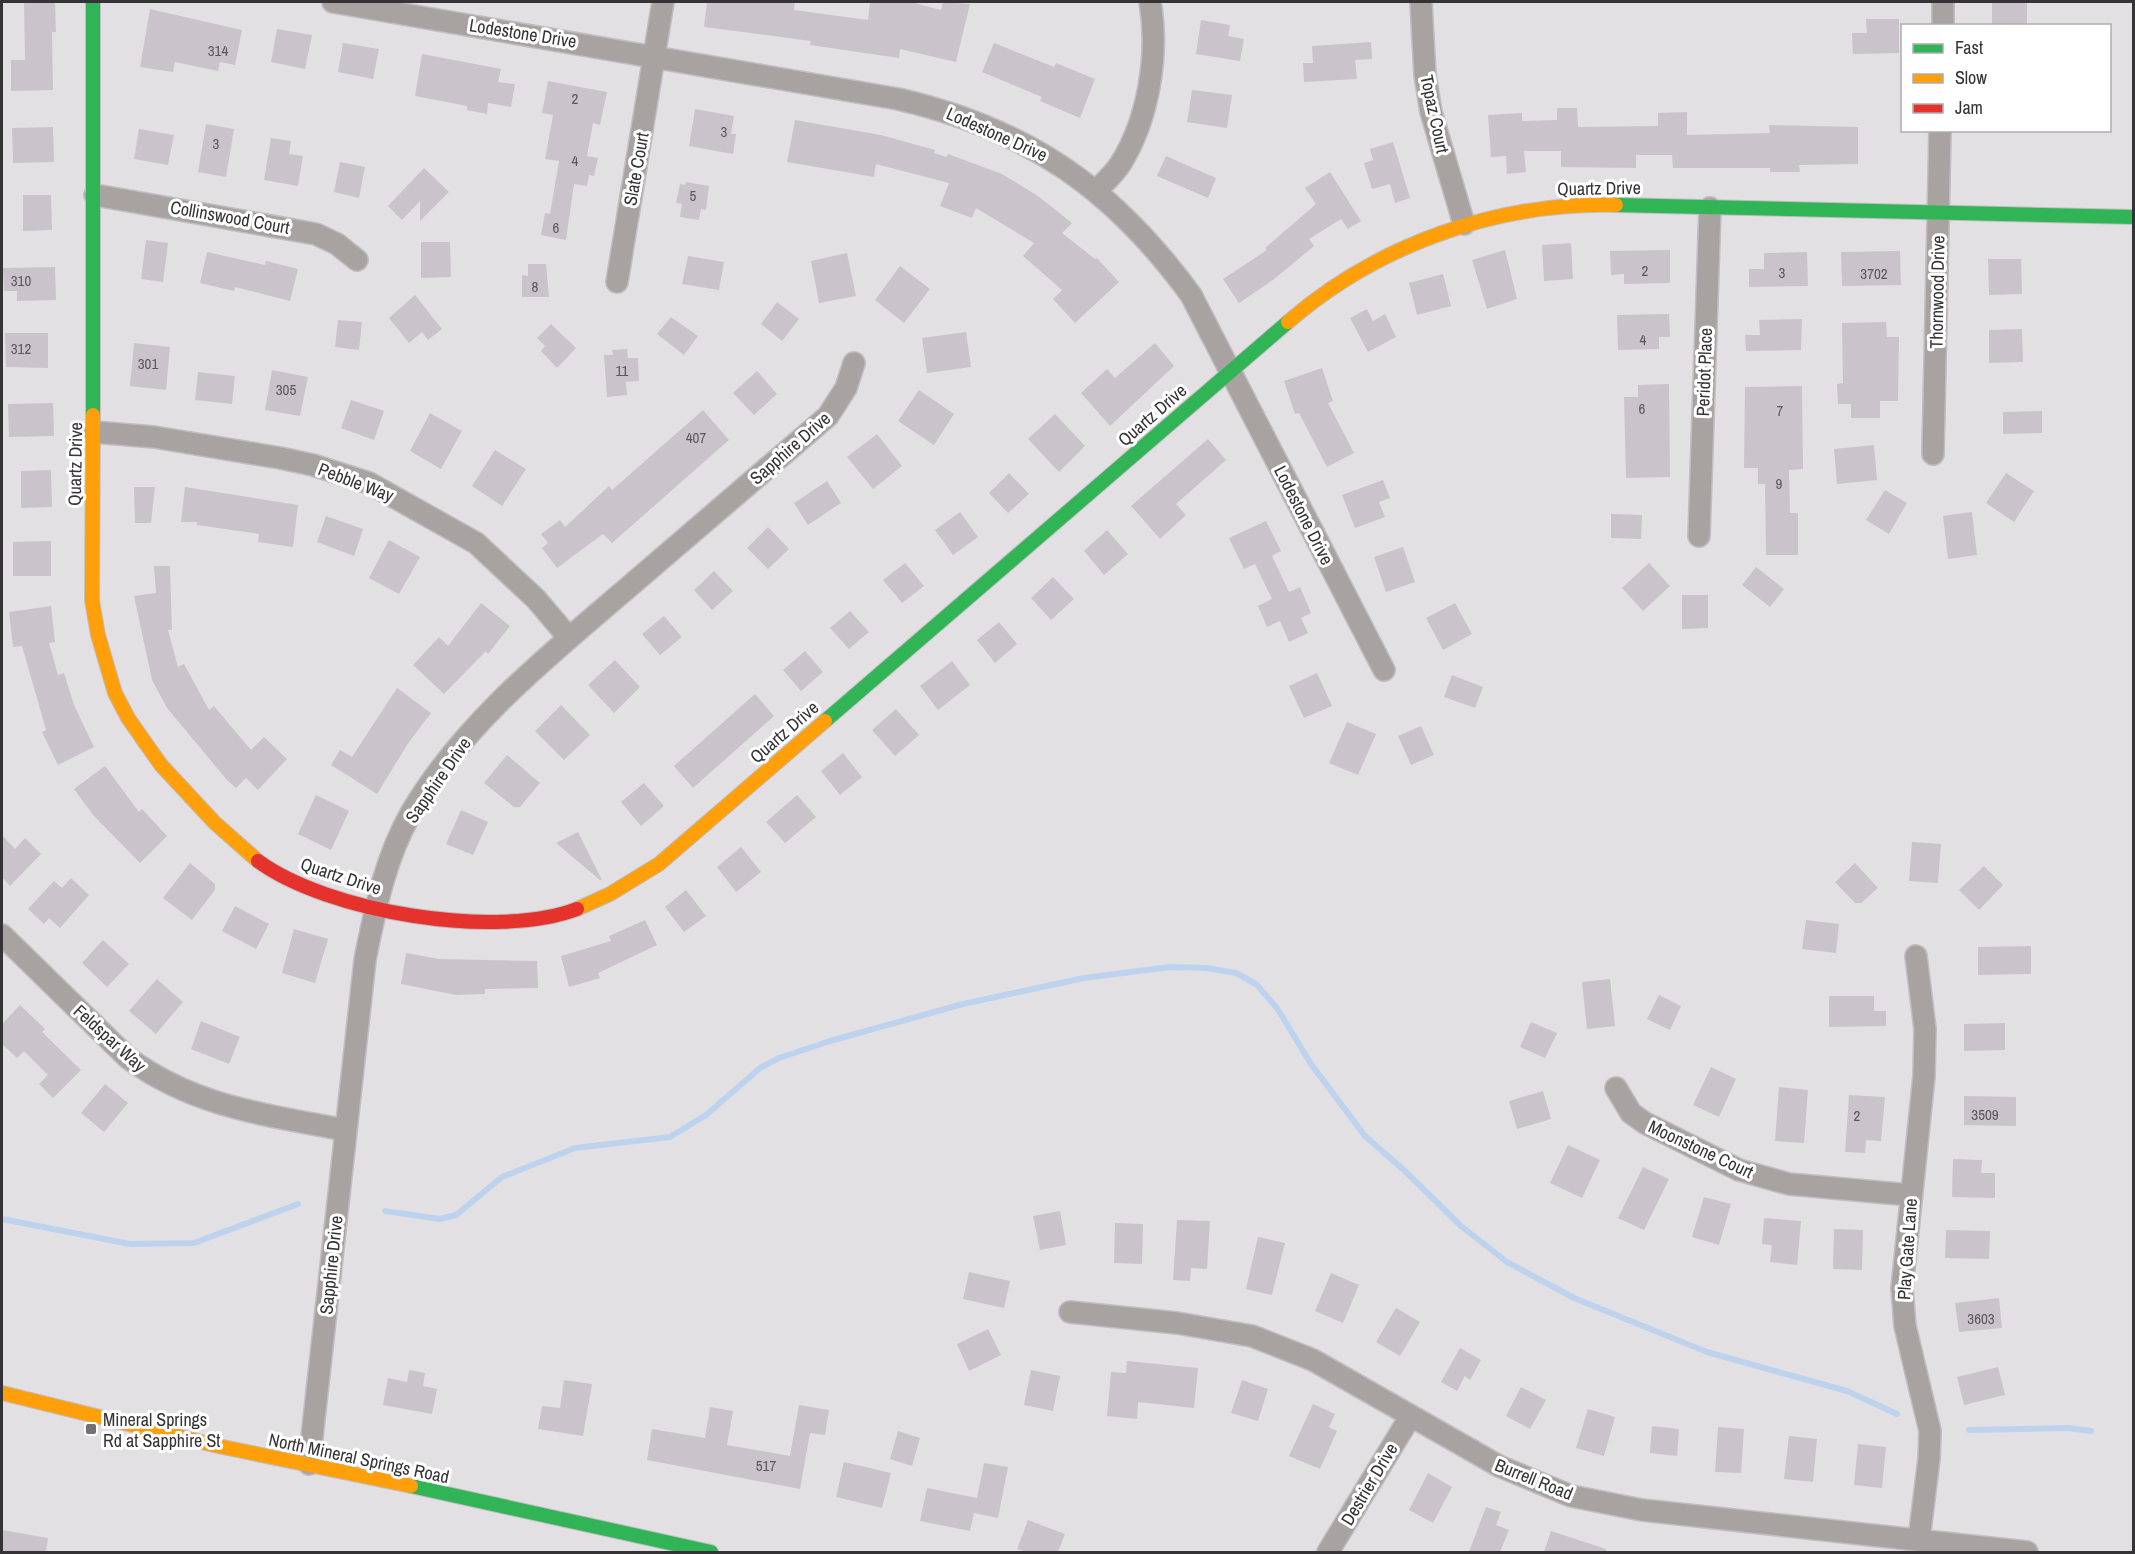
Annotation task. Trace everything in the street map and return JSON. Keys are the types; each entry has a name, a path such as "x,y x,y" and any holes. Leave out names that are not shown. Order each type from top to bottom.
{"street":[{"name":"Quartz Drive","path":"93,2 95,195 92,600 96,638 106,674 119,707 162,769 227,835 256,858 283,876 329,894 376,907 447,921 502,924 556,915 582,907 628,884 658,864 1313,300 1339,282 1393,252 1464,224 1506,213 1564,205 2133,217"},
{"name":"Lodestone Drive","path":"333,2 655,56 931,106 987,126 1046,155 1097,190 1168,264 1191,295 1384,670"},
{"name":"Slate Court","path":"617,282 663,2"},
{"path":"1097,190 1121,164 1134,136 1148,94 1153,17 1150,2"},
{"name":"Topaz Court","path":"1421,2 1425,75 1431,112 1464,224"},
{"path":"1943,2 1943,24"},
{"name":"Thornwood Drive","path":"1933,454 1940,132"},
{"name":"Collinswood Court","path":"95,195 316,234 337,244 357,260"},
{"name":"Peridot Place","path":"1699,536 1710,208"},
{"name":"Sapphire Drive","path":"309,1464 365,960 389,859 406,823 440,771 495,706 569,638 828,416 846,388 854,363"},
{"name":"Pebble Way","path":"94,432 154,437 280,458 313,465 369,483 476,543 536,599 569,638"},
{"name":"Feldspar Way","path":"2,934 128,1058 151,1075 183,1092 228,1107 345,1130"},
{"name":"Play Gate Lane","path":"1916,956 1925,1029 1924,1076 1902,1288 1905,1326 1929,1431 1929,1459 1919,1539"},
{"name":"Moonstone Court","path":"1616,1088 1630,1113 1645,1123 1740,1170 1789,1184 1910,1195"},
{"name":"Burrell Road","path":"1070,1312 1177,1323 1251,1336 1313,1360 1499,1466 1571,1496 1642,1510 2027,1552"},
{"name":"North Mineral Springs Road","path":"2,1393 218,1446 711,1552"},
{"name":"Destrier Drive","path":"1328,1552 1410,1417"}],"building":[{"path":"24,2 55,2 56,32 52,32 53,90 11,91 11,60 25,60"},
{"path":"707,2 795,2 794,10 868,20 870,2 911,2 941,10 943,2 970,4 956,62 900,49 899,58 810,45 811,41 704,27"},
{"path":"1992,2 2027,2 2027,24 1992,24"},
{"path":"150,9 242,30 235,65 220,62 218,71 175,62 173,72 140,67"},
{"path":"1866,19 1899,19 1899,53 1853,54 1852,33 1867,33"},
{"path":"1201,20 1230,25 1228,36 1244,39 1240,61 1196,54"},
{"path":"277,29 312,35 305,69 271,62"},
{"path":"1371,42 1372,59 1355,60 1357,79 1304,82 1303,63 1313,63 1312,46"},
{"path":"343,43 379,49 373,79 338,72"},
{"path":"994,43 1054,67 1056,63 1095,79 1080,118 1040,101 1042,97 982,72"},
{"path":"422,54 501,69 498,82 515,84 511,107 488,103 487,114 467,110 467,106 415,96"},
{"path":"548,81 607,92 600,125 593,123 587,156 598,158 594,176 589,175 587,186 574,184 566,240 541,235 545,213 550,214 559,161 545,159 553,115 542,113"},
{"path":"1192,90 1232,95 1227,128 1187,122"},
{"path":"1557,108 1577,108 1578,127 1658,126 1658,113 1687,112 1687,135 1770,133 1769,125 1858,127 1858,164 1799,165 1800,172 1770,172 1770,168 1673,168 1672,155 1636,155 1636,168 1561,167 1561,151 1524,151 1526,172 1507,174 1506,156 1491,157 1488,115 1522,113 1522,121 1557,120"},
{"path":"695,109 734,116 731,134 736,134 733,154 689,146"},
{"path":"795,120 881,135 935,150 934,153 947,157 948,154 1002,174 1038,196 1072,223 1062,233 1095,259 1097,258 1119,282 1075,323 1053,299 1062,290 1023,256 1034,243 976,208 972,218 940,206 949,183 876,164 874,177 787,162"},
{"path":"206,124 234,129 226,177 198,172"},
{"path":"53,127 54,162 13,163 12,128"},
{"path":"139,129 174,135 168,165 134,159"},
{"path":"271,138 291,141 289,154 303,156 298,186 264,180"},
{"path":"1393,142 1410,198 1395,203 1390,184 1372,189 1364,163 1373,160 1370,149"},
{"path":"1166,156 1216,178 1208,198 1157,176"},
{"path":"340,162 365,167 359,198 334,192"},
{"path":"424,168 449,192 420,221 420,201 402,220 388,206"},
{"path":"1330,172 1361,221 1348,229 1341,219 1309,239 1314,246 1273,280 1239,303 1223,279 1267,250 1265,248 1316,204 1305,188"},
{"path":"686,182 709,186 706,210 701,209 699,220 680,217 682,204 676,203 680,184 685,185"},
{"path":"23,195 51,195 52,230 23,231"},
{"path":"146,240 168,243 163,282 141,279"},
{"path":"421,242 450,242 451,277 421,278"},
{"path":"1571,243 1573,279 1544,281 1542,245"},
{"path":"1505,250 1517,299 1487,309 1472,260"},
{"path":"1670,250 1670,283 1624,284 1624,274 1611,275 1610,251"},
{"path":"1900,251 1901,285 1842,286 1841,252"},
{"path":"207,252 265,265 266,261 298,269 290,301 235,287 234,291 200,283"},
{"path":"1807,252 1808,286 1749,287 1749,269 1764,269 1764,253"},
{"path":"847,253 856,296 819,303 811,261"},
{"path":"688,256 724,262 719,290 682,284"},
{"path":"1988,259 2021,259 2022,294 1989,295"},
{"path":"528,264 546,264 549,297 522,297 522,275 528,276"},
{"path":"900,266 930,289 904,323 875,300"},
{"path":"55,267 56,300 17,301 17,291 4,291 3,268"},
{"path":"1443,274 1451,306 1417,315 1409,283"},
{"path":"415,295 442,329 428,340 422,332 409,343 389,318"},
{"path":"777,302 799,319 782,341 761,324"},
{"path":"1367,309 1373,321 1385,314 1396,337 1368,352 1350,318"},
{"path":"1669,314 1670,337 1659,337 1659,349 1618,350 1617,315"},
{"path":"671,317 698,336 684,355 657,334"},
{"path":"1802,319 1801,350 1746,351 1745,335 1760,335 1759,320"},
{"path":"338,320 362,322 359,350 335,347"},
{"path":"1886,322 1887,337 1899,337 1898,401 1880,401 1880,418 1851,418 1851,404 1838,404 1837,384 1843,383 1842,323"},
{"path":"551,324 576,348 557,368 541,351 545,346 537,338"},
{"path":"2022,329 2023,362 1989,363 1989,330"},
{"path":"966,332 971,367 927,373 922,338"},
{"path":"5,333 48,333 48,368 6,367"},
{"path":"134,343 170,347 166,390 130,386"},
{"path":"1155,343 1174,366 1110,426 1081,393 1107,369 1115,378"},
{"path":"627,349 628,358 638,358 639,381 626,382 627,395 607,397 604,355 613,355 612,350"},
{"path":"1322,368 1333,401 1328,403 1354,453 1327,467 1299,413 1295,414 1284,381"},
{"path":"272,370 308,377 300,416 265,410"},
{"path":"757,371 777,394 754,415 733,393"},
{"path":"198,372 235,376 232,404 195,400"},
{"path":"1669,384 1670,477 1626,478 1624,397 1638,397 1638,385"},
{"path":"1802,386 1803,469 1789,470 1790,513 1798,513 1798,555 1766,555 1765,484 1758,484 1758,468 1744,468 1745,387"},
{"path":"919,390 954,414 934,445 898,421"},
{"path":"351,400 384,411 374,440 341,428"},
{"path":"53,403 54,436 9,437 8,404"},
{"path":"703,410 729,440 612,543 603,534 557,568 542,548 548,543 541,534 560,520 565,527 609,486 612,490"},
{"path":"2042,411 2042,433 2003,434 2003,412"},
{"path":"430,413 462,431 441,469 410,451"},
{"path":"1055,414 1085,446 1059,472 1028,439"},
{"path":"877,434 902,466 873,489 847,457"},
{"path":"1208,439 1226,460 1176,504 1186,515 1160,539 1131,506"},
{"path":"1874,445 1877,480 1837,484 1834,449"},
{"path":"495,450 526,469 502,506 472,486"},
{"path":"51,470 52,507 21,508 21,471"},
{"path":"1009,473 1029,494 1008,513 989,493"},
{"path":"2006,473 2034,491 2014,522 1986,503"},
{"path":"1383,480 1390,498 1379,502 1385,517 1355,528 1342,495"},
{"path":"827,481 841,503 808,525 794,503"},
{"path":"134,487 155,487 151,523 135,523"},
{"path":"185,487 298,505 293,547 258,542 259,534 197,525 197,522 181,522"},
{"path":"1885,490 1907,503 1889,534 1866,520"},
{"path":"960,512 978,537 953,555 935,530"},
{"path":"1972,512 1977,555 1948,559 1943,516"},
{"path":"1611,514 1642,515 1641,539 1611,538"},
{"path":"326,516 363,529 354,556 317,542"},
{"path":"1266,521 1281,551 1272,556 1289,592 1300,587 1311,613 1301,618 1308,633 1289,642 1280,621 1267,627 1258,606 1272,599 1255,564 1244,569 1229,538"},
{"path":"768,527 789,549 768,569 747,548"},
{"path":"1107,530 1128,554 1104,575 1084,551"},
{"path":"389,540 420,557 399,594 369,578"},
{"path":"51,541 51,576 13,576 13,542"},
{"path":"1403,547 1415,582 1386,592 1374,557"},
{"path":"905,563 924,586 902,603 883,580"},
{"path":"1649,563 1670,586 1643,611 1622,588"},
{"path":"154,566 170,566 172,630 168,630 178,667 184,664 209,710 214,706 251,750 264,737 287,759 258,790 246,778 236,788 227,780 167,708 152,680 134,596 156,593"},
{"path":"1756,567 1784,589 1770,607 1742,585"},
{"path":"714,571 733,591 712,610 694,590"},
{"path":"1053,577 1074,599 1051,620 1031,598"},
{"path":"1682,595 1708,595 1708,628 1682,629"},
{"path":"481,603 510,626 488,654 486,651 444,694 413,665 439,637 448,646"},
{"path":"1455,603 1472,634 1443,650 1426,618"},
{"path":"51,606 55,642 49,643 58,675 64,673 74,705 94,747 58,765 42,732 46,730 22,646 13,647 9,612"},
{"path":"850,611 869,632 849,649 830,628"},
{"path":"664,616 682,637 660,655 642,634"},
{"path":"999,622 1017,644 995,663 977,640"},
{"path":"805,651 823,672 801,691 783,670"},
{"path":"615,660 640,687 614,713 588,685"},
{"path":"952,661 970,685 938,710 920,686"},
{"path":"1317,673 1332,706 1304,718 1289,686"},
{"path":"1452,675 1483,687 1475,708 1444,697"},
{"path":"397,688 431,713 409,742 377,794 331,765 340,750 352,757"},
{"path":"755,694 774,716 693,788 674,766"},
{"path":"561,705 590,735 564,760 535,731"},
{"path":"896,709 919,735 895,756 872,730"},
{"path":"1347,722 1376,734 1358,775 1329,763"},
{"path":"1421,726 1434,755 1411,765 1398,736"},
{"path":"843,753 862,777 840,795 821,771"},
{"path":"507,755 540,783 520,807 514,807 484,783"},
{"path":"105,766 139,812 142,809 167,836 140,863 93,815 74,789"},
{"path":"644,783 664,806 641,826 621,802"},
{"path":"316,795 349,811 331,850 298,834"},
{"path":"797,795 816,817 785,843 766,822"},
{"path":"461,810 488,822 473,855 446,844"},
{"path":"578,832 602,880 556,843"},
{"path":"2,835 15,849 25,838 41,854 10,886 2,877"},
{"path":"1912,842 1941,844 1938,883 1909,881"},
{"path":"741,847 761,872 736,892 717,867"},
{"path":"190,863 215,884 215,890 192,920 163,898"},
{"path":"1855,863 1878,888 1861,903 1855,903 1835,882"},
{"path":"1984,866 2003,885 1979,910 1959,890"},
{"path":"71,878 89,895 60,928 49,918 44,924 28,909 54,881 62,888"},
{"path":"686,890 706,916 684,932 665,907"},
{"path":"235,906 269,924 256,949 222,931"},
{"path":"645,920 657,945 598,973 600,978 569,987 561,956 611,941 609,936"},
{"path":"1806,920 1839,924 1836,953 1802,949"},
{"path":"294,929 328,939 315,983 282,973"},
{"path":"103,940 129,964 107,987 82,963"},
{"path":"2031,946 2031,974 1978,975 1978,947"},
{"path":"406,953 439,959 537,961 538,988 485,989 485,994 456,995 401,984"},
{"path":"157,979 183,1002 156,1034 129,1011"},
{"path":"1610,979 1615,1026 1587,1029 1582,982"},
{"path":"1659,995 1681,1006 1670,1030 1647,1019"},
{"path":"1829,996 1874,996 1874,1011 1886,1011 1886,1026 1829,1027"},
{"path":"20,1005 45,1029 42,1032 81,1070 53,1098 39,1084 48,1075 24,1051 17,1058 2,1044 2,1024"},
{"path":"201,1021 240,1037 229,1064 191,1049"},
{"path":"1531,1022 1557,1033 1545,1058 1520,1047"},
{"path":"2005,1023 2005,1050 1964,1051 1964,1024"},
{"path":"1711,1067 1736,1079 1719,1117 1693,1105"},
{"path":"105,1084 128,1103 104,1132 81,1113"},
{"path":"1779,1087 1808,1090 1804,1143 1775,1141"},
{"path":"1543,1091 1551,1119 1517,1129 1509,1101"},
{"path":"1849,1095 1885,1097 1881,1141 1866,1140 1865,1153 1845,1152"},
{"path":"1964,1096 2016,1097 2016,1126 1964,1125"},
{"path":"1568,1145 1600,1160 1582,1198 1550,1183"},
{"path":"1953,1159 1982,1160 1981,1173 1995,1173 1995,1198 1952,1197"},
{"path":"1643,1167 1669,1179 1644,1230 1618,1218"},
{"path":"1704,1197 1731,1204 1719,1245 1692,1237"},
{"path":"1060,1211 1066,1245 1040,1250 1033,1216"},
{"path":"1764,1218 1801,1221 1797,1265 1770,1262 1772,1245 1762,1244"},
{"path":"1177,1220 1210,1221 1207,1269 1191,1268 1190,1281 1173,1280"},
{"path":"1115,1223 1143,1224 1142,1264 1114,1263"},
{"path":"1834,1229 1863,1230 1862,1270 1833,1269"},
{"path":"1946,1230 1990,1231 1989,1259 1945,1258"},
{"path":"1258,1237 1285,1243 1272,1295 1246,1289"},
{"path":"969,1272 1010,1281 1004,1308 963,1299"},
{"path":"1331,1273 1359,1285 1343,1323 1315,1311"},
{"path":"1999,1298 2002,1328 1959,1332 1955,1303"},
{"path":"1396,1308 1420,1322 1400,1356 1376,1342"},
{"path":"988,1329 1001,1355 969,1371 957,1344"},
{"path":"1460,1348 1481,1360 1470,1380 1465,1376 1457,1391 1441,1382"},
{"path":"1127,1361 1198,1368 1194,1408 1138,1402 1137,1419 1107,1416 1111,1372 1126,1373"},
{"path":"1998,1367 2005,1395 1964,1405 1957,1377"},
{"path":"409,1370 425,1373 423,1386 437,1389 432,1414 383,1405 388,1378 407,1382"},
{"path":"1031,1370 1060,1376 1053,1411 1024,1405"},
{"path":"564,1380 592,1384 583,1436 538,1429 542,1406 560,1408"},
{"path":"1242,1380 1268,1389 1258,1421 1231,1413"},
{"path":"1521,1387 1546,1400 1530,1429 1506,1416"},
{"path":"1313,1404 1335,1414 1329,1427 1337,1431 1320,1469 1289,1456"},
{"path":"799,1405 829,1410 825,1435 810,1433 800,1489 647,1460 652,1429 705,1438 710,1407 733,1411 727,1445 790,1456"},
{"path":"1588,1409 1615,1417 1604,1456 1576,1448"},
{"path":"1652,1426 1679,1429 1677,1456 1650,1453"},
{"path":"1718,1427 1744,1429 1741,1473 1715,1472"},
{"path":"898,1431 920,1438 912,1466 890,1459"},
{"path":"1789,1436 1817,1439 1813,1482 1784,1479"},
{"path":"1858,1444 1886,1447 1882,1488 1854,1485"},
{"path":"844,1462 891,1473 882,1508 836,1497"},
{"path":"984,1463 1008,1467 998,1518 974,1513 970,1531 920,1521 927,1488 977,1498"},
{"path":"1428,1473 1452,1487 1433,1523 1409,1510"},
{"path":"1486,1507 1501,1512 1496,1525 1509,1530 1500,1552 1469,1552"},
{"path":"1028,1520 1065,1534 1058,1552 1027,1552 1017,1549"},
{"path":"2,1530 48,1538 46,1552 2,1552"},
{"path":"1551,1531 1606,1549 1606,1552 1544,1552"}],"waterway":[{"path":"385,1211 440,1219 456,1215 502,1177 575,1148 670,1137 706,1115 760,1068 779,1058 830,1041 963,1004 1084,978 1170,967 1206,968 1236,973 1256,984 1277,1008 1311,1064 1365,1136 1405,1171 1461,1226 1507,1262 1574,1298 1707,1352 1847,1391 1897,1414"},
{"path":"2,1219 130,1244 194,1243 298,1204"},
{"path":"1969,1430 2068,1428 2091,1431"}],"traffic: fast":[{"path":"93,2 93,415"},
{"path":"1616,205 2134,217"},
{"path":"825,721 1288,322"},
{"path":"411,1486 711,1552"}],"traffic: slow":[{"path":"1288,322 1323,294 1361,270 1441,233 1484,220 1528,211 1572,206 1616,205"},
{"path":"93,415 92,600 98,635 115,693 128,718 161,765 215,823 258,861"},
{"path":"577,909 610,894 659,864 825,721"},
{"path":"2,1393 218,1446 411,1486"}],"traffic: jam":[{"path":"258,861 288,879 326,894 368,907 413,916 459,921 503,922 543,918 577,909"}],"place":[{"name":"Mineral Springs Rd at Sapphire St","path":"91,1429"}]}
